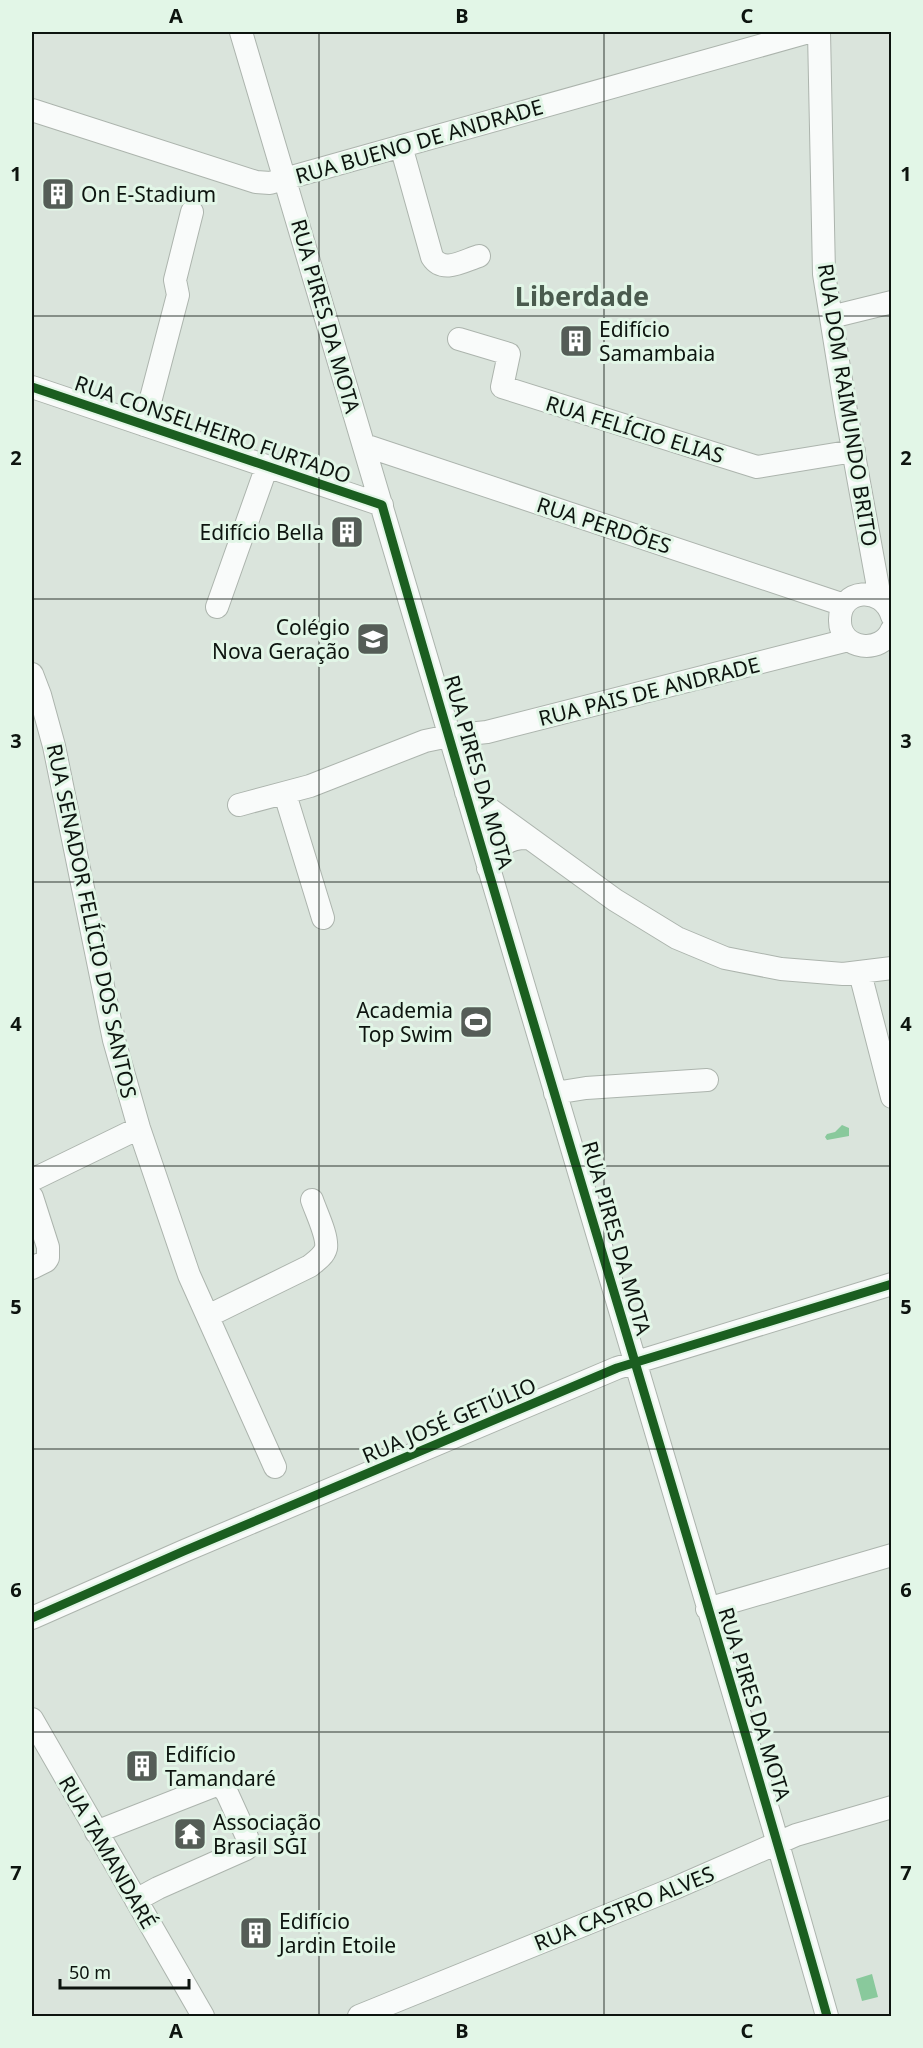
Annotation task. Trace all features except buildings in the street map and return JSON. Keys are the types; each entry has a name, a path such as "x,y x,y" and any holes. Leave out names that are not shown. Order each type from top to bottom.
{"street":[{"name":"RUA PIRES DA MOTA","path":"241,32 827,2016"},
{"name":"RUA BUENO DE ANDRADE","path":"32,110 256,182 270,183 808,32"},
{"name":"RUA DOM RAIMUNDO BRITO","path":"819,32 824,274 854,451 889,625"},
{"path":"401,146 435,262 449,266 479,256"},
{"path":"144,425 178,296 175,280 192,212"},
{"path":"831,316 891,302"},
{"name":"RUA FELÍCIO ELIAS","path":"459,339 509,354 502,387 757,467 854,451"},
{"name":"RUA CONSELHEIRO FURTADO","path":"32,387 382,505"},
{"name":"RUA PERDÕES","path":"364,445 844,605"},
{"path":"217,607 267,466"},
{"path":"868,594 889,625 883,641 860,646 848,640 842,632 839,623 840,614 844,605 855,596 868,594"},
{"name":"RUA PAIS DE ANDRADE","path":"239,805 310,786 425,741 487,732 848,640"},
{"name":"RUA SENADOR FELÍCIO DOS SANTOS","path":"32,674 54,746 114,1040 139,1128 189,1275 275,1467"},
{"path":"466,792 615,900 677,938 725,958 781,969 834,974 891,968"},
{"path":"285,794 323,918"},
{"path":"488,868 496,853 506,843 529,838"},
{"path":"860,973 891,1097"},
{"path":"555,1093 586,1088 707,1080"},
{"path":"32,1180 139,1128"},
{"path":"32,1197 48,1251 46,1261 32,1268"},
{"path":"208,1316 310,1266 321,1257 326,1249 326,1239 312,1200"},
{"name":"RUA JOSÉ GETÚLIO","path":"32,1618 184,1551 634,1362 891,1284"},
{"path":"707,1609 891,1555"},
{"name":"RUA TAMANDARÉ","path":"32,1719 202,2016"},
{"path":"96,1832 216,1785 227,1792 247,1837 246,1849 136,1900"},
{"name":"RUA CASTRO ALVES","path":"359,2016 664,1892 777,1843 891,1807"}],"shaded area":[{"path":"842,1125 849,1128 849,1136 827,1140 825,1137 827,1134 835,1132"},
{"path":"872,1974 878,1997 862,2001 856,1979"}],"cycle path":[{"path":"32,387 382,505 827,2016"},
{"path":"32,1618 184,1551 617,1368 892,1284"}],"place":[{"name":"On E-Stadium","path":"58,194"},
{"name":"Edifício Samambaia","path":"576,341"},
{"name":"Edifício Bella","path":"347,532"},
{"name":"Colégio Nova Geração","path":"373,639"},
{"name":"Academia Top Swim","path":"476,1022"},
{"name":"Edifício Tamandaré","path":"142,1766"},
{"name":"Associação Brasil SGI","path":"190,1834"},
{"name":"Edifício Jardin Etoile","path":"256,1933"}],"district":[{"name":"Liberdade","path":"582,295"}]}
